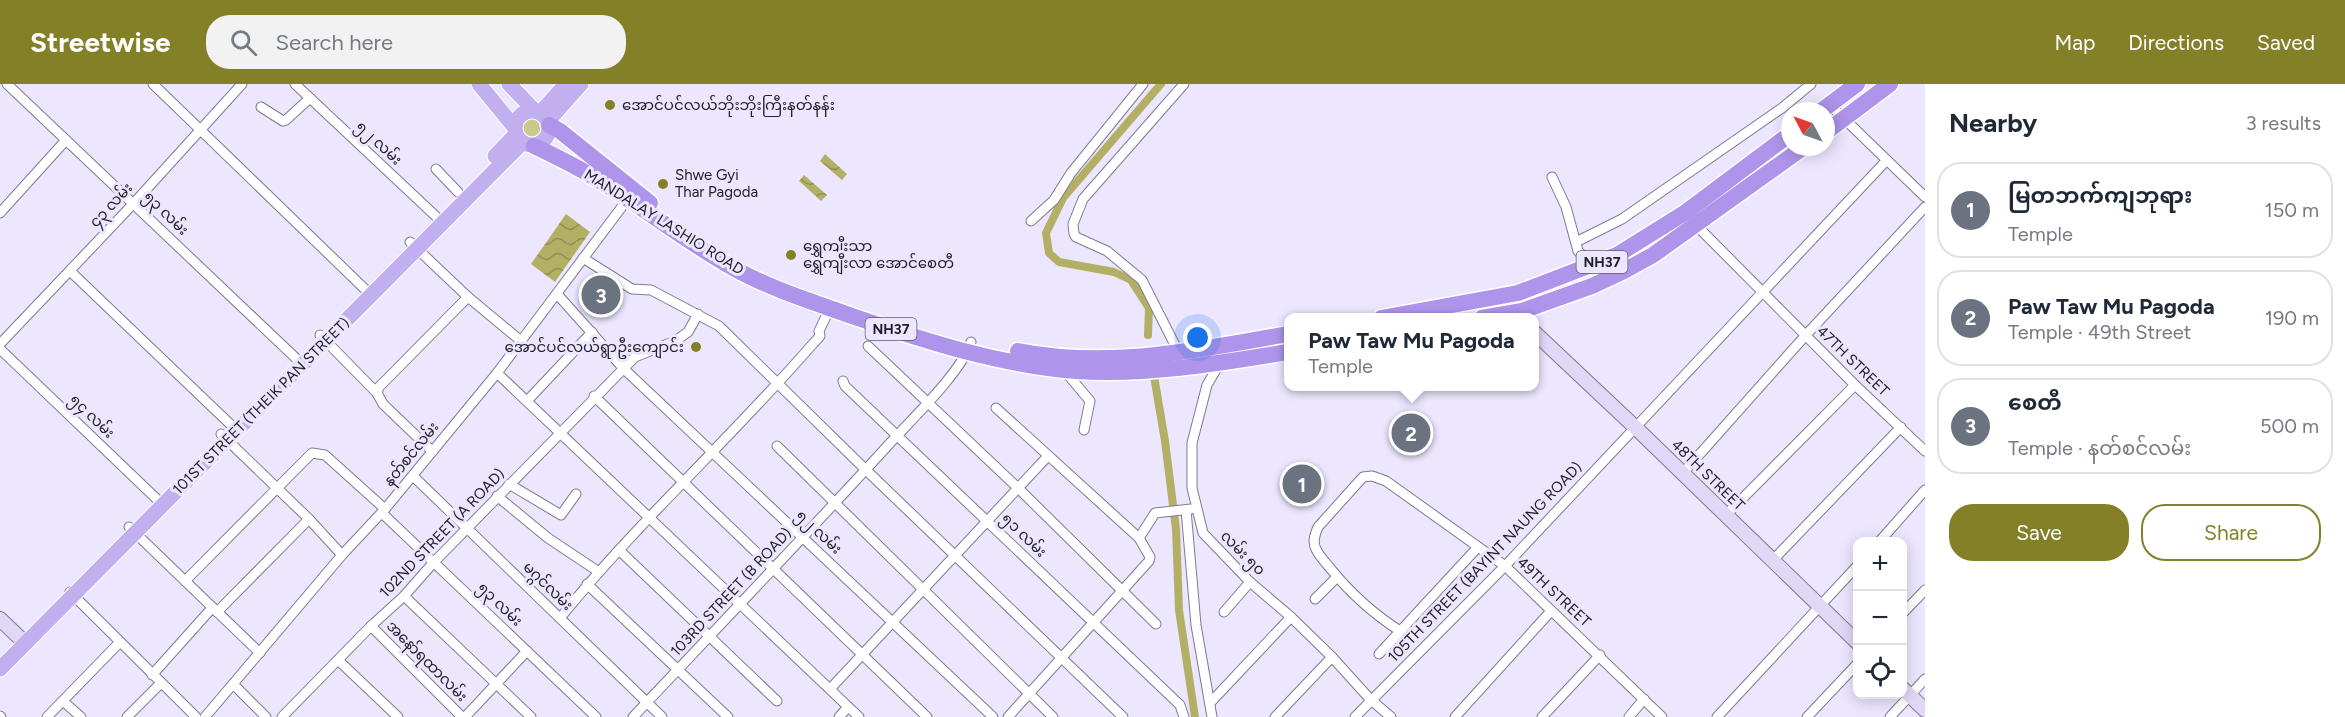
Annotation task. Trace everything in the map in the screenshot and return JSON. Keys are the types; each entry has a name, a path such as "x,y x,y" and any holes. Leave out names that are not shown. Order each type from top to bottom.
{"highway":[{"path":"1833,102 1857,84"},
{"path":"1835,126 1890,84"},
{"name":"NH37","path":"543,118 647,201 700,237 743,262 785,281 970,347 1060,357 1181,360 1284,335"},
{"name":"MANDALAY LASHIO ROAD","path":"522,138 593,176 736,270 830,308 904,333 970,347 1033,366 1078,371 1152,370 1181,360 1220,363 1284,353"},
{"name":"NH37","path":"1526,313 1624,271 1664,248 1691,219 1781,152"},
{"name":"NH37","path":"1408,313 1518,293 1592,266 1617,255 1654,232 1691,219"},
{"path":"1654,232 1664,248"},
{"path":"1574,273 1577,291"}],"main road":[{"path":"479,84 522,138 546,139 543,118 509,84"},
{"path":"543,118 566,84"},
{"path":"543,118 581,84"},
{"path":"522,138 519,117 529,111 543,118"},
{"name":"101ST STREET (THEIK PAN STREET)","path":"439,219 459,192 522,138"},
{"name":"101ST STREET (THEIK PAN STREET)","path":"0,669 23,641 226,433 522,138"},
{"path":"1518,293 1524,313"},
{"name":"48TH STREET","path":"1539,337 1853,639"},
{"path":"0,619 23,641"},
{"name":"101ST STREET (THEIK PAN STREET)","path":"0,658 23,641"},
{"path":"1907,693 1925,710"}],"street":[{"name":"၅၃ လမ်း","path":"7,84 299,362"},
{"path":"153,84 368,292"},
{"name":"၄၃ လမ်း","path":"0,344 134,203 242,84"},
{"name":"၅၂ လမ်း","path":"295,84 439,219"},
{"path":"1031,220 1054,200 1071,172 1143,84"},
{"path":"1181,360 1142,280 1110,253 1076,237 1073,224 1083,199 1184,84"},
{"path":"1576,242 1622,219 1782,108 1811,84"},
{"path":"261,107 283,121 310,98"},
{"path":"1835,115 1925,197"},
{"path":"0,213 66,140"},
{"name":"105TH STREET (BAYINT NAUNG ROAD)","path":"1355,717 1370,699 1505,566 1886,161"},
{"path":"436,169 459,192"},
{"path":"1552,177 1566,207 1578,251 1592,266"},
{"name":"နတ်စင်လမ်း","path":"205,717 342,555 384,511 413,476 497,373 627,200"},
{"path":"1683,473 1805,336 1925,207"},
{"name":"47TH STREET","path":"1691,219 1805,336 1925,451"},
{"path":"413,246 468,297 521,341"},
{"path":"584,258 632,289 651,290 719,326 1123,717"},
{"path":"70,271 342,555"},
{"name":"၅၂ လမ်း","path":"557,294 624,369 993,717"},
{"path":"377,393 379,387 468,297"},
{"path":"560,618 587,584 778,384 820,336 819,331 830,308"},
{"name":"102ND STREET (A ROAD)","path":"282,717 371,626 404,596 466,528 594,396 635,357 661,348 688,332 698,314"},
{"path":"527,401 592,332"},
{"path":"323,338 377,393 383,404 432,451"},
{"path":"868,346 1018,488 1156,624"},
{"name":"103RD STREET (B ROAD)","path":"633,717 898,435 970,347"},
{"name":"၅၄ လမ်း","path":"0,349 159,502"},
{"name":"လမ်း ၅၀","path":"1220,363 1207,385 1192,443 1191,509 1203,533 1250,582 1291,617 1370,699 1391,717"},
{"path":"1063,369 1090,401 1084,430"},
{"path":"497,373 859,717"},
{"name":"၅၁ လမ်း","path":"843,381 845,386 1180,705 1183,714"},
{"path":"1726,515 1855,385"},
{"path":"594,396 927,717"},
{"path":"996,408 1139,538 1150,556 1149,561 1123,592 1008,717"},
{"path":"1772,561 1901,427"},
{"path":"777,446 1053,717"},
{"name":"၅၃ လမ်း","path":"185,581 308,455 315,452 321,453 596,717"},
{"path":"830,689 1048,456"},
{"name":"မဂ္ဂင်လမ်း","path":"413,476 662,717"},
{"name":"49TH STREET","path":"1337,577 1315,548 1314,537 1318,527 1364,477 1372,476 1386,481 1505,566 1662,717"},
{"path":"509,484 561,515 576,494"},
{"path":"1883,537 1925,490"},
{"path":"497,496 548,538 599,572"},
{"path":"1139,538 1152,516 1159,512 1191,509 1196,625 1212,717"},
{"path":"152,675 309,519"},
{"path":"133,530 260,653"},
{"path":"1379,654 1478,547"},
{"path":"619,550 777,701"},
{"path":"1717,717 1853,570"},
{"path":"1315,599 1337,577 1373,613 1400,631"},
{"path":"1224,612 1250,582"},
{"path":"587,584 728,717"},
{"path":"1907,609 1925,590"},
{"path":"71,593 196,717"},
{"path":"404,596 531,717"},
{"path":"1455,717 1551,611"},
{"path":"1210,703 1291,617"},
{"name":"အနော်ရထာလမ်း","path":"371,626 464,717"},
{"path":"47,717 120,642"},
{"path":"464,717 527,651"},
{"path":"1542,717 1600,656"},
{"path":"1275,717 1332,657"},
{"path":"338,660 398,717"},
{"path":"1807,717 1853,667"},
{"path":"1907,691 1925,679"},
{"path":"128,717 161,683"},
{"path":"233,684 266,717"},
{"path":"1629,717 1644,699"},
{"path":"1890,717 1902,699"},
{"path":"63,701 81,717"},
{"path":"839,717 848,707"}],"shaded area":[{"path":"534,117 542,120 545,128 542,136 534,139 526,136 523,128 526,120"}],"water":[{"path":"825,154 847,174 842,180 820,161"},
{"path":"804,175 827,195 821,201 799,181"},
{"path":"566,214 590,232 555,282 531,264"}],"waterway":[{"path":"1148,335 1149,308 1131,280 1114,272 1059,262 1049,253 1046,233 1063,198 1161,84"},
{"path":"1154,376 1176,529 1179,610 1195,717"}],"place":[{"name":"အောင်ပင်လယ်ဘိုးဘိုးကြီးနတ်နန်း","path":"610,105"},
{"name":"Shwe Gyi Thar Pagoda","path":"663,184"},
{"name":"ရွှေကျီးသာ ရွှေကျီးလာ အောင်စေတီ","path":"791,255"},
{"name":"စေတီ","path":"601,295"},
{"name":"အောင်ပင်လယ်ရွာဦးကျောင်း","path":"696,347"},
{"name":"Paw Taw Mu Pagoda","path":"1411,433"},
{"name":"မြတဘက်ကျဘုရား","path":"1302,484"}]}
